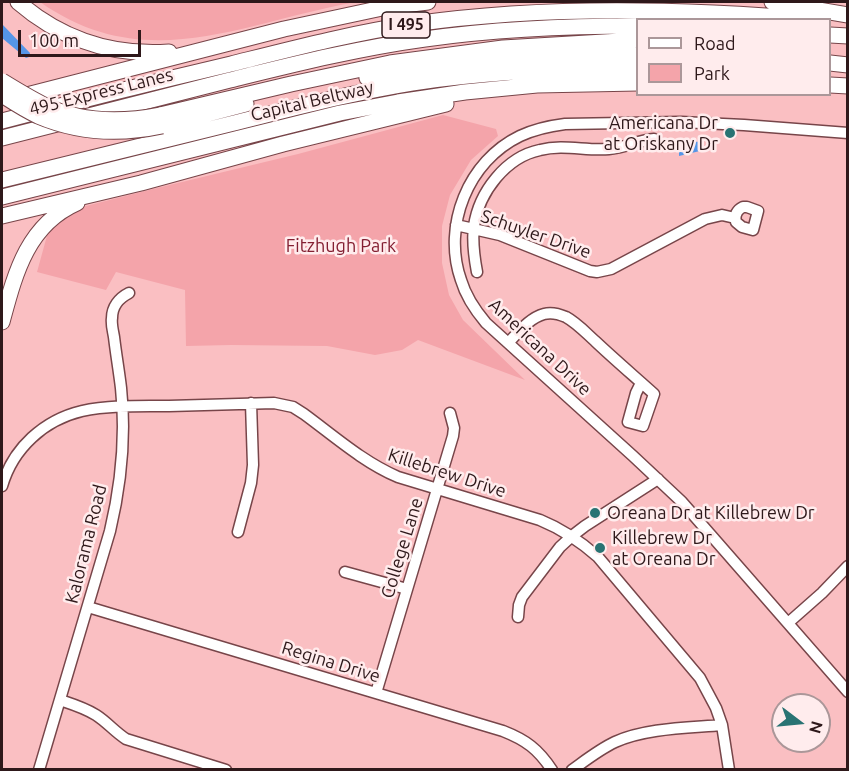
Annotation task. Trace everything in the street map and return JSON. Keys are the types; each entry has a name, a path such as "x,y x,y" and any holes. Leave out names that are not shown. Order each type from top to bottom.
{"highway":[{"path":"18,2 54,28 102,47 129,52 155,53 231,43"},
{"path":"2,102 333,18 387,7 428,2"},
{"path":"771,2 848,15"},
{"name":"I 495","path":"2,121 347,36 411,24 506,14 614,10 701,12 791,18"},
{"path":"831,20 848,22"},
{"name":"495 Express Lanes","path":"2,138 248,75 389,44 506,29 636,26"},
{"path":"831,35 848,36"},
{"path":"2,95 38,116 60,124 80,129 125,132 291,84 390,63 503,48 636,40"},
{"path":"831,42 848,43"},
{"path":"2,81 43,105 82,117 104,120 161,120 416,70 552,56 636,55"},
{"path":"831,63 848,65"},
{"path":"2,180 326,100 400,85 500,73 565,69 636,69"},
{"path":"831,70 848,70"},
{"name":"Capital Beltway","path":"2,197 340,113 398,102 537,85 636,83"},
{"path":"2,216 399,115 537,85"},
{"path":"831,85 848,86"},
{"path":"2,322 18,267 28,245 39,231 73,204 113,189"}],"street":[{"name":"Americana Drive","path":"848,133 681,122 565,124 532,131 506,144 484,164 471,182 459,209 454,248 460,279 478,314 508,344 658,479 697,519 848,692"},
{"path":"477,272 473,249 478,209 492,184 515,161 538,150 561,147 591,150 612,149 654,139"},
{"name":"Schuyler Drive","path":"456,225 500,235 597,272 610,269 705,219 722,215 735,218"},
{"name":"Kalorama Road","path":"39,770 114,514 122,459 122,407 111,319 116,304 122,296 129,293"},
{"path":"508,344 538,316 550,313 559,314 573,321 641,383"},
{"path":"238,532 251,483 253,465 250,403"},
{"name":"Killebrew Drive","path":"2,486 15,457 24,445 44,427 67,415 81,411 122,407 250,403 274,403 293,407 383,471 540,520 572,536 598,557 700,678 722,725 729,770"},
{"name":"College Lane","path":"376,693 453,436 454,428 450,413"},
{"path":"518,617 522,597 560,547 585,526 658,479"},
{"path":"788,623 848,566"},
{"path":"345,572 407,589"},
{"name":"Regina Drive","path":"88,607 516,736 536,749 552,770"},
{"path":"60,700 97,715 117,734 126,739 226,770"},
{"path":"572,770 603,748 626,738 656,732 722,725"}],"green space":[{"path":"40,2 356,2 235,31 196,38 157,40 119,36 80,24"},
{"name":"Fitzhugh Park","path":"443,115 496,129 498,136 471,160 450,195 442,226 442,263 449,295 463,320 525,380 418,340 402,350 375,355 327,346 186,346 185,290 116,272 106,290 37,272 48,232 65,217 82,207 298,154"}],"water":[{"path":"2,24 30,53 29,57 26,58 2,38"},
{"path":"679,141 704,142 704,150 679,156"}],"place":[{"name":"Americana Dr at Oriskany Dr","path":"730,133"},
{"name":"Oreana Dr at Killebrew Dr","path":"595,513"},
{"name":"Killebrew Dr at Oreana Dr","path":"600,548"}]}
